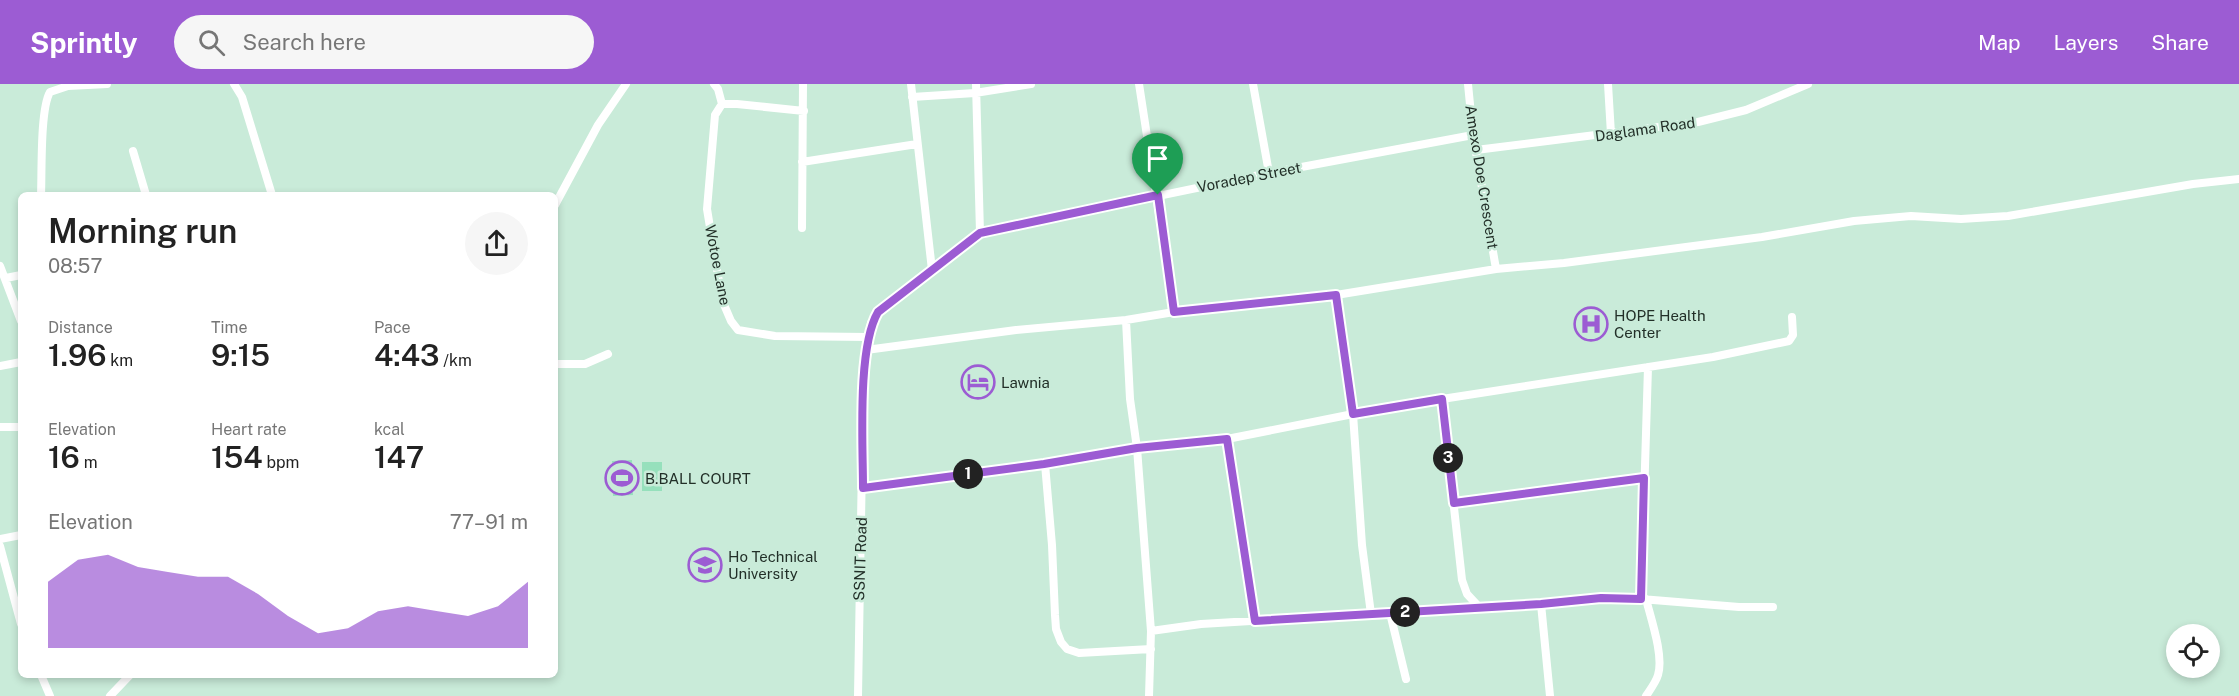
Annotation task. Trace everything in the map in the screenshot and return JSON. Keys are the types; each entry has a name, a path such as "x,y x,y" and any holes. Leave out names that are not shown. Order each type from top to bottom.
{"street":[{"path":"41,192 45,111 50,92 68,86 107,84"},
{"path":"234,84 242,97 271,192"},
{"path":"558,200 598,125 626,84"},
{"path":"714,84 718,88 722,104 804,111"},
{"path":"802,228 803,84"},
{"path":"911,84 932,270"},
{"path":"912,97 1031,84"},
{"path":"1139,84 1158,195 1174,312"},
{"path":"1253,84 1269,173"},
{"name":"Amexo Doe Crescent","path":"1468,84 1473,135 1496,269"},
{"path":"1608,84 1611,134"},
{"name":"Daglama Road","path":"1476,150 1709,120 1746,110 1808,84"},
{"path":"976,89 980,233"},
{"name":"Wotoe Lane","path":"722,104 715,115 707,209 722,300 731,321 738,330 775,336 868,337"},
{"name":"Voradep Street","path":"932,270 980,233 1158,195 1473,135"},
{"path":"802,162 916,144"},
{"path":"133,151 145,192"},
{"path":"866,350 1016,330 1126,320 1174,312 1336,295 1496,269 1564,263 1762,237 1854,221 1911,216 1961,219 2008,216 2193,184 2239,179"},
{"path":"0,266 18,312"},
{"name":"SSNIT Road","path":"858,696 868,337 871,323 878,312 932,270"},
{"path":"6,278 18,276"},
{"path":"1336,295 1353,414 1362,545 1371,614"},
{"path":"863,488 1044,464 1137,448 1227,439 1353,414 1713,357 1789,341 1793,335 1792,316"},
{"path":"1126,320 1130,399 1137,448 1151,631 1149,696"},
{"path":"558,364 585,364 608,354"},
{"path":"0,366 18,363"},
{"path":"1646,696 1659,675 1657,643 1644,599 1644,478 1648,367"},
{"path":"1442,399 1462,580 1467,594 1480,608"},
{"path":"0,428 18,427"},
{"path":"1227,439 1255,621"},
{"path":"1044,464 1052,545 1056,629 1061,642 1067,649 1079,653 1151,649"},
{"path":"1454,503 1644,478"},
{"path":"0,539 18,536"},
{"path":"0,546 4,580 18,615"},
{"path":"1151,631 1200,624 1480,608 1601,598 1644,599 1739,607 1773,606"},
{"path":"1541,604 1550,696"},
{"path":"1390,613 1406,679"},
{"path":"42,678 50,696"},
{"path":"110,696 127,678"}],"green space":[{"name":"B.BALL COURT","path":"632,460 633,495 613,496 612,461"},
{"path":"642,462 662,462 662,491 642,491"}],"place":[{"name":"HOPE Health Center","path":"1591,324"},
{"name":"Lawnia","path":"978,382"},
{"name":"B.BALL COURT","path":"622,478"},
{"name":"Ho Technical University","path":"705,565"}],"route":[{"path":"1158,195 1174,312 1336,295 1353,414 1442,399 1454,503 1644,478 1641,599 1601,598 1541,604 1255,621 1227,439 1137,448 1044,464 863,488 863,405 866,350 871,323 878,312 980,233 1158,195"}]}
